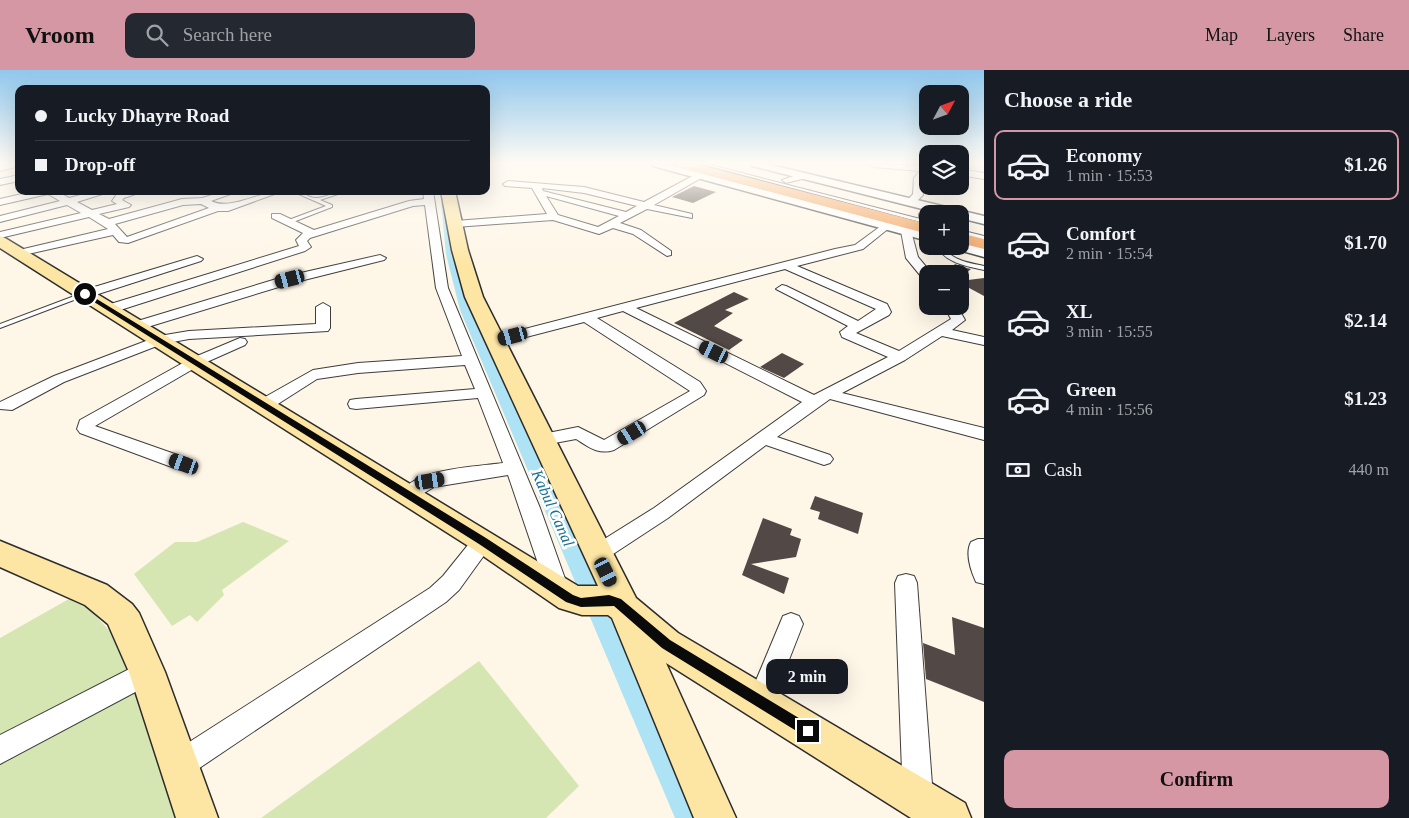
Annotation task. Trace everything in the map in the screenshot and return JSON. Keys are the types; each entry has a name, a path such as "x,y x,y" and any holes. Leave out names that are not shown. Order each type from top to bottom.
{"highway":[{"path":"841,199 919,216"},
{"path":"867,199 919,215"},
{"path":"969,227 984,231"},
{"path":"969,240 984,244"}],"main road":[{"path":"437,199 455,224 460,250 474,297 494,341 544,439 597,554 593,600 715,818"},
{"path":"10,247 483,541 593,600 950,818"},
{"path":"0,553 96,595 108,604 127,624 147,672 197,818"}],"street":[{"path":"0,202 15,199"},
{"path":"64,199 112,227 123,240 128,240 217,208 225,208 254,199"},
{"path":"0,219 76,199"},
{"path":"0,235 126,205 116,201 118,199"},
{"path":"10,247 112,227 182,202 210,199"},
{"path":"109,309 302,249 305,247 301,240 313,234 423,199"},
{"path":"434,199 442,288 514,468 593,600"},
{"path":"543,199 554,217"},
{"path":"571,199 627,216"},
{"path":"620,199 688,216"},
{"path":"455,224 554,217 599,231 654,199"},
{"path":"798,199 919,235"},
{"path":"897,199 911,202 919,210"},
{"path":"911,202 914,199"},
{"path":"203,201 217,208"},
{"path":"276,216 313,234"},
{"path":"969,216 984,220"},
{"path":"612,224 636,232 667,252"},
{"path":"494,341 840,251 856,250 885,226"},
{"path":"906,231 912,258 919,266"},
{"path":"969,249 984,253"},
{"path":"136,326 255,289 344,265 380,258"},
{"path":"85,294 197,259"},
{"path":"786,265 885,309 847,332 847,334 900,357"},
{"path":"782,289 858,326"},
{"path":"6,406 60,379 159,340 189,335 323,328 323,307"},
{"path":"625,307 664,328 821,398 983,436"},
{"path":"597,554 661,513 762,438 821,398 900,357 941,332 958,320 955,315"},
{"path":"544,439 578,433 602,447 608,446 696,395 698,390 694,385 586,317"},
{"path":"941,332 984,341"},
{"path":"184,464 86,429 86,424 195,362 240,342"},
{"path":"264,405 313,375 358,368 471,360"},
{"path":"356,404 484,393"},
{"path":"762,438 824,459"},
{"path":"409,495 430,481 514,468"},
{"path":"179,765 438,595 452,582 483,541"},
{"path":"984,547 978,548 984,575"},
{"path":"906,583 918,798"},
{"path":"760,702 791,624"},
{"path":"0,750 147,672"}],"lane":[{"path":"840,199 919,216"},
{"path":"288,222 330,206 316,200"},
{"path":"969,234 984,238"},
{"path":"946,255 984,268"},
{"path":"0,326 85,294"}],"green space":[{"path":"243,522 289,541 222,590 224,595 197,622 190,615 172,626 134,574 175,542 197,542"},
{"path":"76,595 137,660 178,818 0,818 0,638"},
{"path":"479,661 579,786 546,818 261,818"}],"building":[{"path":"679,199 702,199 693,203"},
{"path":"984,278 984,296 969,288 969,280"},
{"path":"734,292 749,299 725,310 733,313 714,326 743,340 729,350 674,323"},
{"path":"782,353 804,364 784,378 760,367"},
{"path":"815,496 863,513 858,534 818,519 820,512 810,509"},
{"path":"763,518 792,529 790,535 801,539 796,557 751,564 789,578 784,594 742,575"},
{"path":"952,617 984,628 984,702 926,679 923,643 955,655"}],"waterway":[{"name":"Kabul Canal","path":"444,205 451,254 466,310 688,818"}],"route":[{"path":"85,294 539,576 570,598 581,602 609,600 617,602 666,644 808,731"}]}
